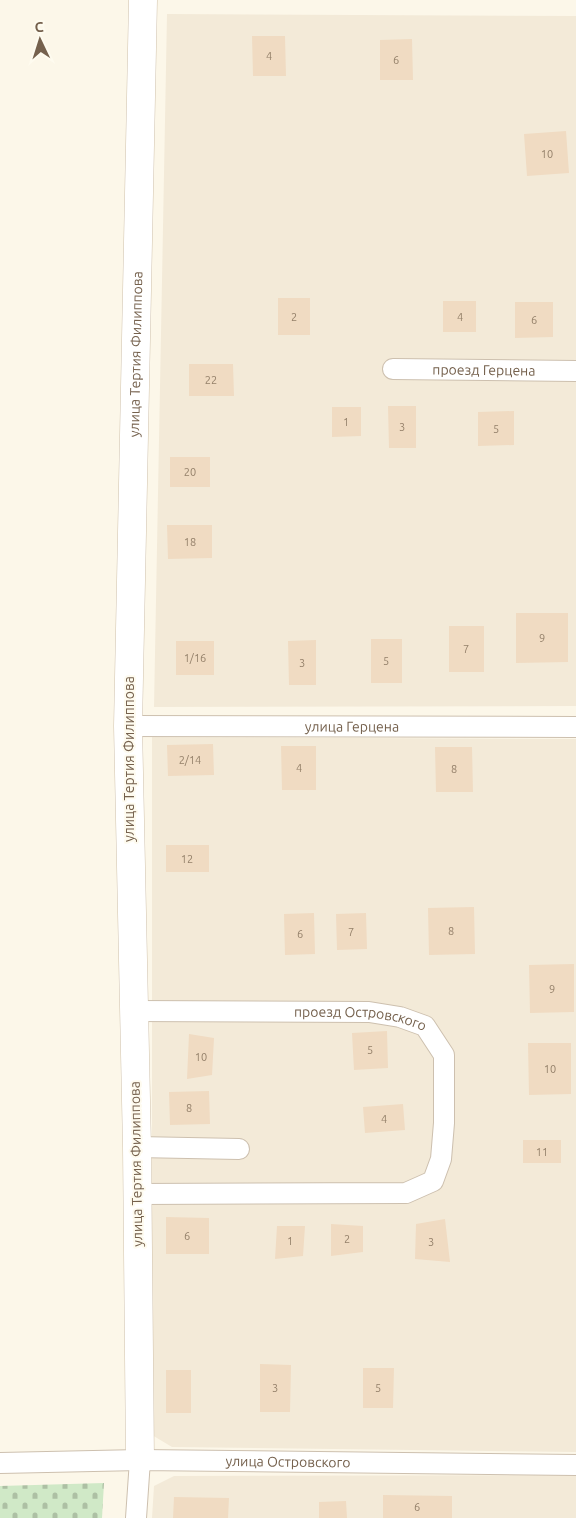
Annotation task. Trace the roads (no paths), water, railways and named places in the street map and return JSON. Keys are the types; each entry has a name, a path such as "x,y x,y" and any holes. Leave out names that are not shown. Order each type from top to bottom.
{"street":[{"name":"улица Тертия Филиппова","path":"136,1518 140,1460 138,1194 128,726 143,0"},
{"name":"проезд Герцена","path":"393,369 576,372"},
{"name":"улица Герцена","path":"128,726 576,728"},
{"name":"проезд Островского","path":"133,1011 369,1012 400,1017 425,1026 444,1055 445,1079 441,1160 433,1181 406,1193 138,1194"},
{"path":"137,1148 239,1149"},
{"name":"улица Островского","path":"0,1463 140,1460 576,1465"}]}
